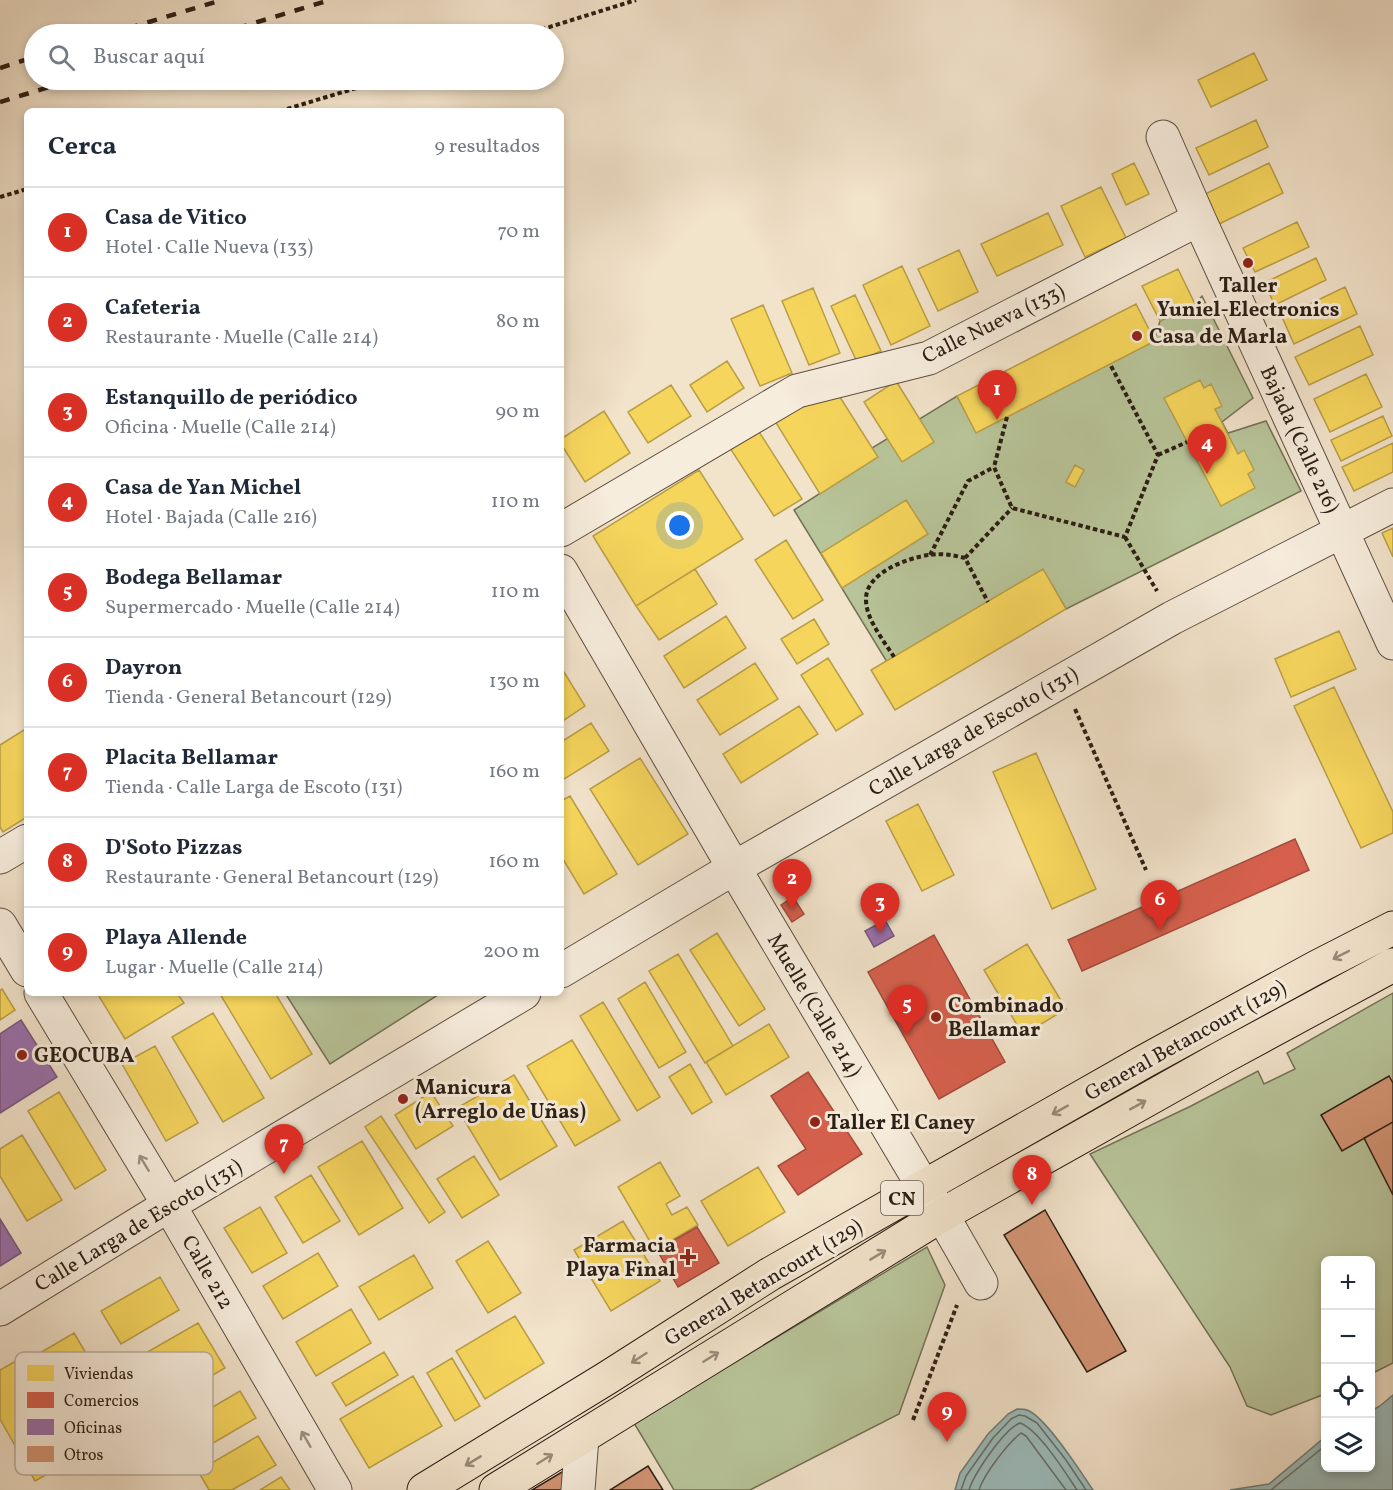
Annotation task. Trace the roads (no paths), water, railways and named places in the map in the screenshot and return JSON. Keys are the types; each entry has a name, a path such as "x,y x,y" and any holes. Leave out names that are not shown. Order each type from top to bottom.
{"highway":[{"name":"General Betancourt (129)","path":"424,1490 608,1378 770,1274 1295,979 1393,928"},
{"name":"General Betancourt (129)","path":"496,1490 942,1215 1393,965"}],"street":[{"name":"Bajada (Calle 216)","path":"1163,137 1393,643"},
{"name":"Calle Nueva (133)","path":"564,528 797,391 929,358 1199,219"},
{"name":"Calle Larga de Escoto (131)","path":"564,969 734,868 1172,618 1393,505"},
{"name":"Muelle (Calle 214)","path":"564,576 976,1276"},
{"path":"0,856 24,843"},
{"path":"0,925 24,965"},
{"name":"Calle 212","path":"43,996 169,1205 335,1490"},
{"name":"Calle Larga de Escoto (131)","path":"0,1309 519,996"},
{"path":"578,1490 582,1437"}],"water":[{"path":"1393,1395 1393,1490 1230,1490 1269,1484 1321,1440 1321,1472 1375,1472 1375,1409"},
{"path":"1017,1409 1035,1414 1043,1422 1093,1490 955,1490 960,1473 988,1434 1008,1414"}],"railway":[{"path":"142,24 222,0"},
{"path":"251,24 330,0"},
{"path":"0,68 24,60"},
{"path":"0,102 39,90"}],"place":[{"name":"Taller Yuniel-Electronics","path":"1248,263"},
{"name":"Casa de Marla","path":"1137,336"},
{"name":"Casa de Vitico","path":"997,420"},
{"name":"Casa de Yan Michel","path":"1207,474"},
{"name":"Cafeteria","path":"792,909"},
{"name":"Dayron","path":"1160,930"},
{"name":"Estanquillo de periódico","path":"880,933"},
{"name":"Combinado Bellamar","path":"936,1017"},
{"name":"Bodega Bellamar","path":"907,1035"},
{"name":"GEOCUBA","path":"22,1055"},
{"name":"Manicura (Arreglo de Uñas)","path":"403,1099"},
{"name":"Taller El Caney","path":"815,1122"},
{"name":"Placita Bellamar","path":"284,1174"},
{"name":"D'Soto Pizzas","path":"1032,1205"},
{"name":"Farmacia Playa Final","path":"688,1257"},
{"name":"Playa Allende","path":"947,1442"}]}
